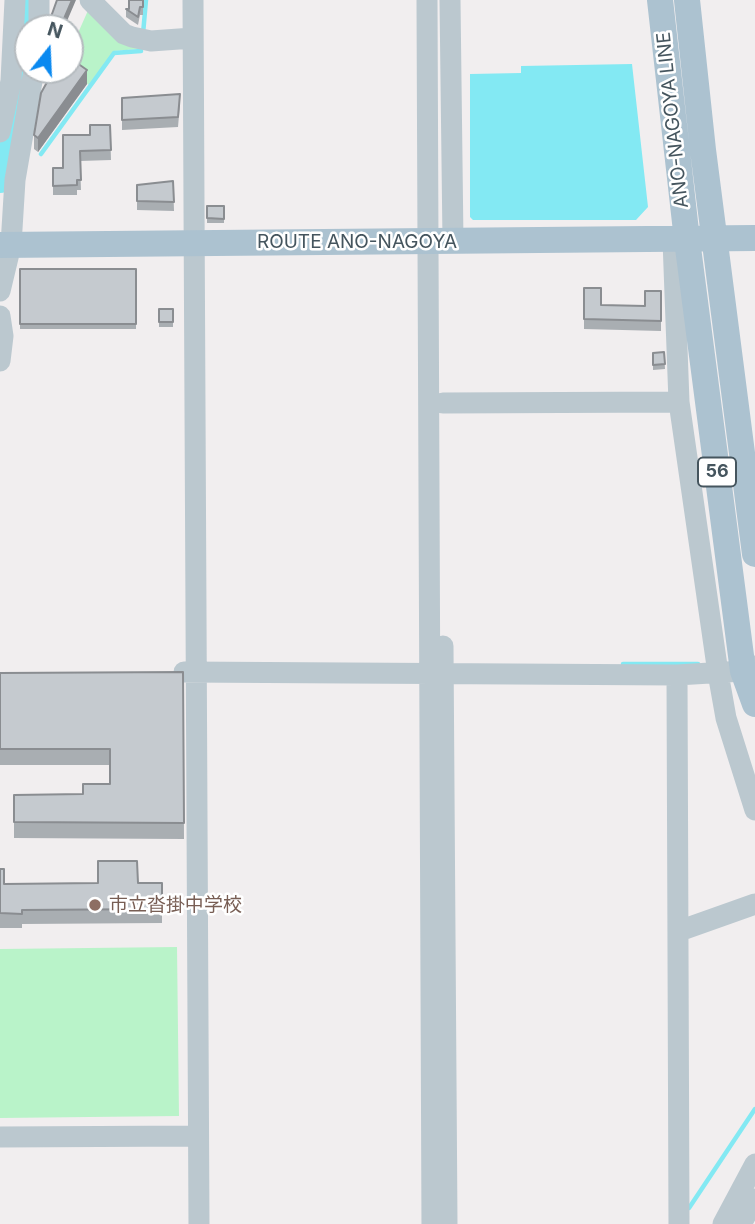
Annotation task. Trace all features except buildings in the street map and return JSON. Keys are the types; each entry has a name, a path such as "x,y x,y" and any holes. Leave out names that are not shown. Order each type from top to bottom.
{"main road":[{"name":"ANO-NAGOYA LINE","path":"660,0 680,240"},
{"name":"ANO-NAGOYA LINE","path":"687,0 714,239"},
{"name":"ROUTE ANO-NAGOYA","path":"4,250 193,242 755,238"},
{"name":"56","path":"714,239 755,554"},
{"name":"56","path":"680,240 739,670 755,704"}],"street":[{"path":"0,132 11,81 7,38 15,0"},
{"path":"90,0 124,34 132,37 151,41 192,38"},
{"path":"193,0 199,1224"},
{"path":"427,0 441,242 443,403 437,673 447,1224"},
{"path":"432,1224 441,242 450,0"},
{"path":"0,291 4,250 32,84"},
{"path":"680,240 680,402 739,670 726,718 755,810"},
{"path":"0,316 3,336 0,361"},
{"path":"443,403 680,402"},
{"path":"158,673 677,675 739,670"},
{"path":"677,675 679,1224"},
{"path":"679,931 755,904"},
{"path":"0,1137 198,1136"},
{"path":"723,1224 755,1164"},
{"path":"741,1224 755,1199"}],"green space":[{"path":"90,6 138,43 139,49 114,51 89,85 84,81 84,20"},
{"path":"177,947 179,1116 0,1118 0,949"}],"water":[{"path":"632,64 648,207 636,220 473,220 470,217 470,74 521,73 521,66"}],"waterway":[{"path":"0,180 21,91 27,0"},
{"path":"143,34 146,0"},
{"path":"41,154 114,53 141,51"},
{"path":"623,664 698,664"},
{"path":"689,1208 755,1109"}],"place":[{"name":"市立沓掛中学校","path":"95,905"}]}
